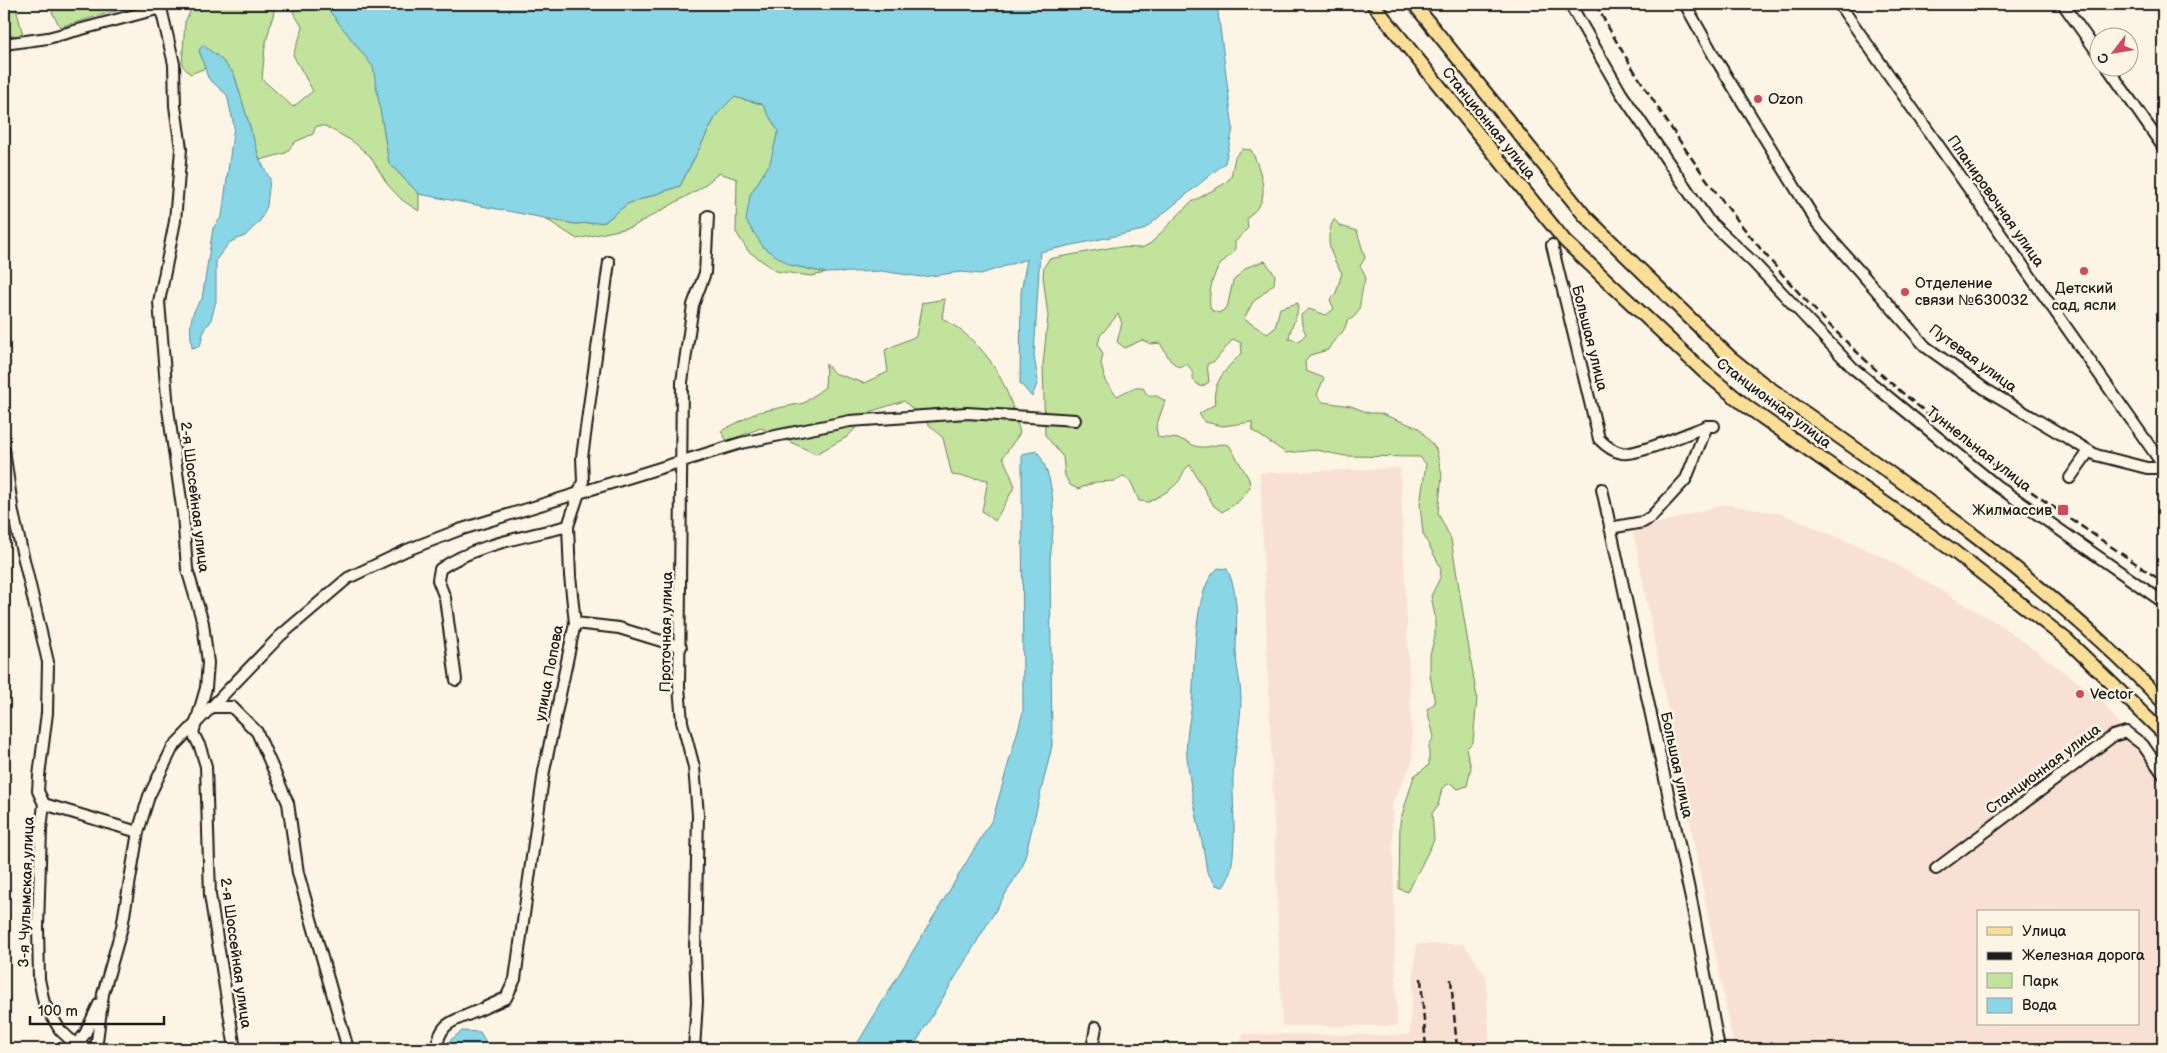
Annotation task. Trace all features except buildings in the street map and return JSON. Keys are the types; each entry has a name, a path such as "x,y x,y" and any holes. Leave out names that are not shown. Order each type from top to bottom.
{"main road":[{"name":"Станционная улица","path":"1373,4 1565,241 1703,371 1746,406 1952,550 2059,634 2163,733"},
{"name":"Станционная улица","path":"1414,4 1585,216 1730,356 1761,382 1967,530 2083,623 2163,702"}],"street":[{"name":"Туннельная улица","path":"1570,4 1621,93 1708,220 1753,262 1853,368 1997,486 2163,602"},
{"name":"Путевая улица","path":"1685,4 1714,56 1817,223 1926,347 1985,389 2096,455 2148,468 2163,466"},
{"name":"Планировочная улица","path":"1839,4 2163,466"},
{"path":"2063,4 2090,42"},
{"path":"4,44 48,38 161,6"},
{"name":"2-я Шоссейная улица","path":"161,6 174,64 175,106 180,149 175,221 159,302 168,409 183,514 187,569 203,623 208,663 206,688 192,733 200,747 206,766 210,895 235,1049"},
{"path":"2115,78 2163,147"},
{"name":"Проточная улица","path":"694,1049 697,1002 695,951 698,815 694,768 682,722 679,687 681,648 679,607 682,382 692,305 705,273 708,216"},
{"name":"Большая улица","path":"1552,245 1600,439 1606,446 1623,454 1651,447 1710,426 1686,479 1651,517 1643,522 1610,528"},
{"name":"улица Попова","path":"436,1049 438,1037 444,1027 454,1020 506,998 515,979 544,771 575,623 570,576 568,526 571,513 578,502 578,492 583,481 582,458 609,262"},
{"path":"74,1047 85,1034 103,994 122,927 138,832 149,796 173,747 280,636 348,578 407,550 459,530 741,443 850,421 967,413 1075,420"},
{"name":"3-я Чулымская улица","path":"4,450 9,513 48,662 46,713 38,784 38,791 44,804 41,829 38,927 39,979 44,1003 60,1030 74,1047 91,1049"},
{"path":"2070,478 2089,451"},
{"name":"Большая улица","path":"1602,489 1691,899 1718,1049"},
{"path":"456,680 445,598 438,580 440,569 452,560 568,526"},
{"path":"575,623 619,628 681,648"},
{"path":"211,707 232,707 257,732 288,803 298,873 348,1049"},
{"name":"Станционная улица","path":"1936,869 2114,736 2126,732 2143,745 2163,774"},
{"path":"44,804 138,832"},
{"path":"96,1049 103,994"},
{"path":"1092,1049 1096,1027"}],"shaded area":[{"path":"1400,468 1413,760 1392,804 1397,1026 1282,1026 1260,473"},
{"path":"1724,504 1783,514 1882,556 2002,626 2101,699 2163,785 2163,1049 1734,1049 1633,531"},
{"path":"1416,944 1464,944 1486,976 1490,1049 1236,1049 1244,1034 1409,1035"}],"green space":[{"path":"4,4 15,4 23,35 4,37"},
{"path":"64,4 140,4 60,27 52,12"},
{"path":"194,4 276,4 265,46 262,79 293,107 313,91 293,55 303,28 293,12 295,4 324,4 374,67 389,163 419,194 419,211 402,200 388,185 370,156 352,141 325,126 316,126 313,134 295,142 286,153 260,160 234,74 220,58 199,51 206,68 190,74 182,65 185,22"},
{"path":"734,97 762,104 778,130 771,163 750,195 790,265 826,273 811,276 776,271 748,251 736,232 737,179 719,173 701,188 632,227 577,239 546,219 575,224 605,222 627,204 680,186 717,114"},
{"path":"1242,149 1251,150 1256,162 1263,184 1262,198 1259,206 1247,219 1248,228 1235,242 1235,251 1217,269 1210,293 1211,310 1219,313 1227,308 1233,281 1247,267 1265,261 1275,275 1274,284 1253,302 1244,319 1267,334 1275,328 1280,308 1298,303 1289,339 1299,341 1306,334 1302,325 1301,315 1309,309 1326,315 1334,309 1330,300 1336,293 1342,273 1334,260 1330,247 1329,233 1334,219 1340,226 1357,231 1365,258 1360,266 1365,279 1358,312 1347,321 1341,334 1328,350 1310,355 1305,362 1306,371 1324,378 1317,395 1323,402 1351,406 1369,413 1379,413 1419,428 1436,449 1442,475 1438,513 1451,539 1477,698 1473,742 1466,749 1471,767 1467,786 1458,789 1450,783 1442,788 1438,806 1432,813 1434,840 1408,892 1399,889 1400,822 1414,776 1429,765 1429,745 1434,737 1427,709 1435,703 1430,675 1430,655 1435,636 1435,616 1431,596 1440,578 1441,568 1423,534 1420,504 1426,464 1420,457 1345,456 1316,450 1286,453 1253,431 1252,422 1223,426 1205,422 1199,414 1215,404 1214,396 1218,382 1226,369 1242,353 1241,343 1233,339 1215,361 1207,364 1209,382 1201,387 1193,380 1192,371 1187,364 1178,367 1170,360 1160,343 1151,344 1142,340 1125,348 1117,342 1122,323 1118,314 1100,336 1098,345 1103,354 1101,363 1105,381 1117,396 1133,388 1143,388 1148,396 1157,396 1165,401 1156,427 1158,437 1181,440 1198,447 1221,444 1229,445 1249,479 1250,488 1238,502 1222,512 1214,506 1190,465 1176,484 1149,502 1139,501 1131,482 1124,476 1116,481 1096,482 1078,489 1070,485 1065,476 1063,457 1045,435 1043,365 1048,316 1043,276 1044,267 1049,259 1114,247 1142,248 1151,243 1190,203 1224,184 1231,177 1235,157"},
{"path":"945,299 942,318 973,341 994,367 1009,397 1020,433 1003,457 1015,486 995,521 982,511 988,480 952,475 943,438 904,401 872,411 847,437 816,454 761,428 727,441 721,431 758,412 804,403 825,387 826,364 834,373 864,383 888,372 885,350 916,336 922,303"}],"water":[{"path":"324,4 1217,4 1233,129 1225,163 1143,230 1040,252 1034,356 1038,381 1032,397 1020,383 1021,292 1027,259 981,274 961,272 922,277 881,271 826,273 790,265 764,248 746,221 750,195 770,163 778,131 762,104 734,97 717,114 680,186 627,204 605,222 575,224 419,194 389,163 373,67"},
{"path":"203,45 220,58 234,74 260,160 270,179 267,206 260,221 245,236 230,242 216,260 216,301 210,323 205,327 200,346 192,348 191,322 194,311 202,299 213,228 222,216 234,126 227,95 208,78 199,50"},
{"path":"1037,451 1044,463 1048,476 1053,503 1053,531 1050,558 1052,746 1023,865 912,1049 854,1049 993,818 1023,712 1022,454"},
{"path":"1218,568 1227,569 1236,600 1236,658 1241,698 1233,778 1234,835 1232,865 1223,887 1216,885 1207,872 1191,785 1187,750 1199,611 1203,593 1210,578"},
{"path":"462,1031 480,1032 490,1049 448,1049 448,1042"}],"railway":[{"path":"1596,4 1628,60 1689,155 1748,234 1813,308 1884,377 1980,455 2163,582"},
{"path":"1421,978 1426,1049"},
{"path":"1451,979 1457,1049"}],"place":[{"name":"Ozon","path":"1758,99"},
{"name":"Детский сад, ясли","path":"2084,271"},
{"name":"Отделение связи №630032","path":"1905,292"},
{"name":"Жилмассив","path":"2063,510"},
{"name":"Vector","path":"2080,694"}]}
